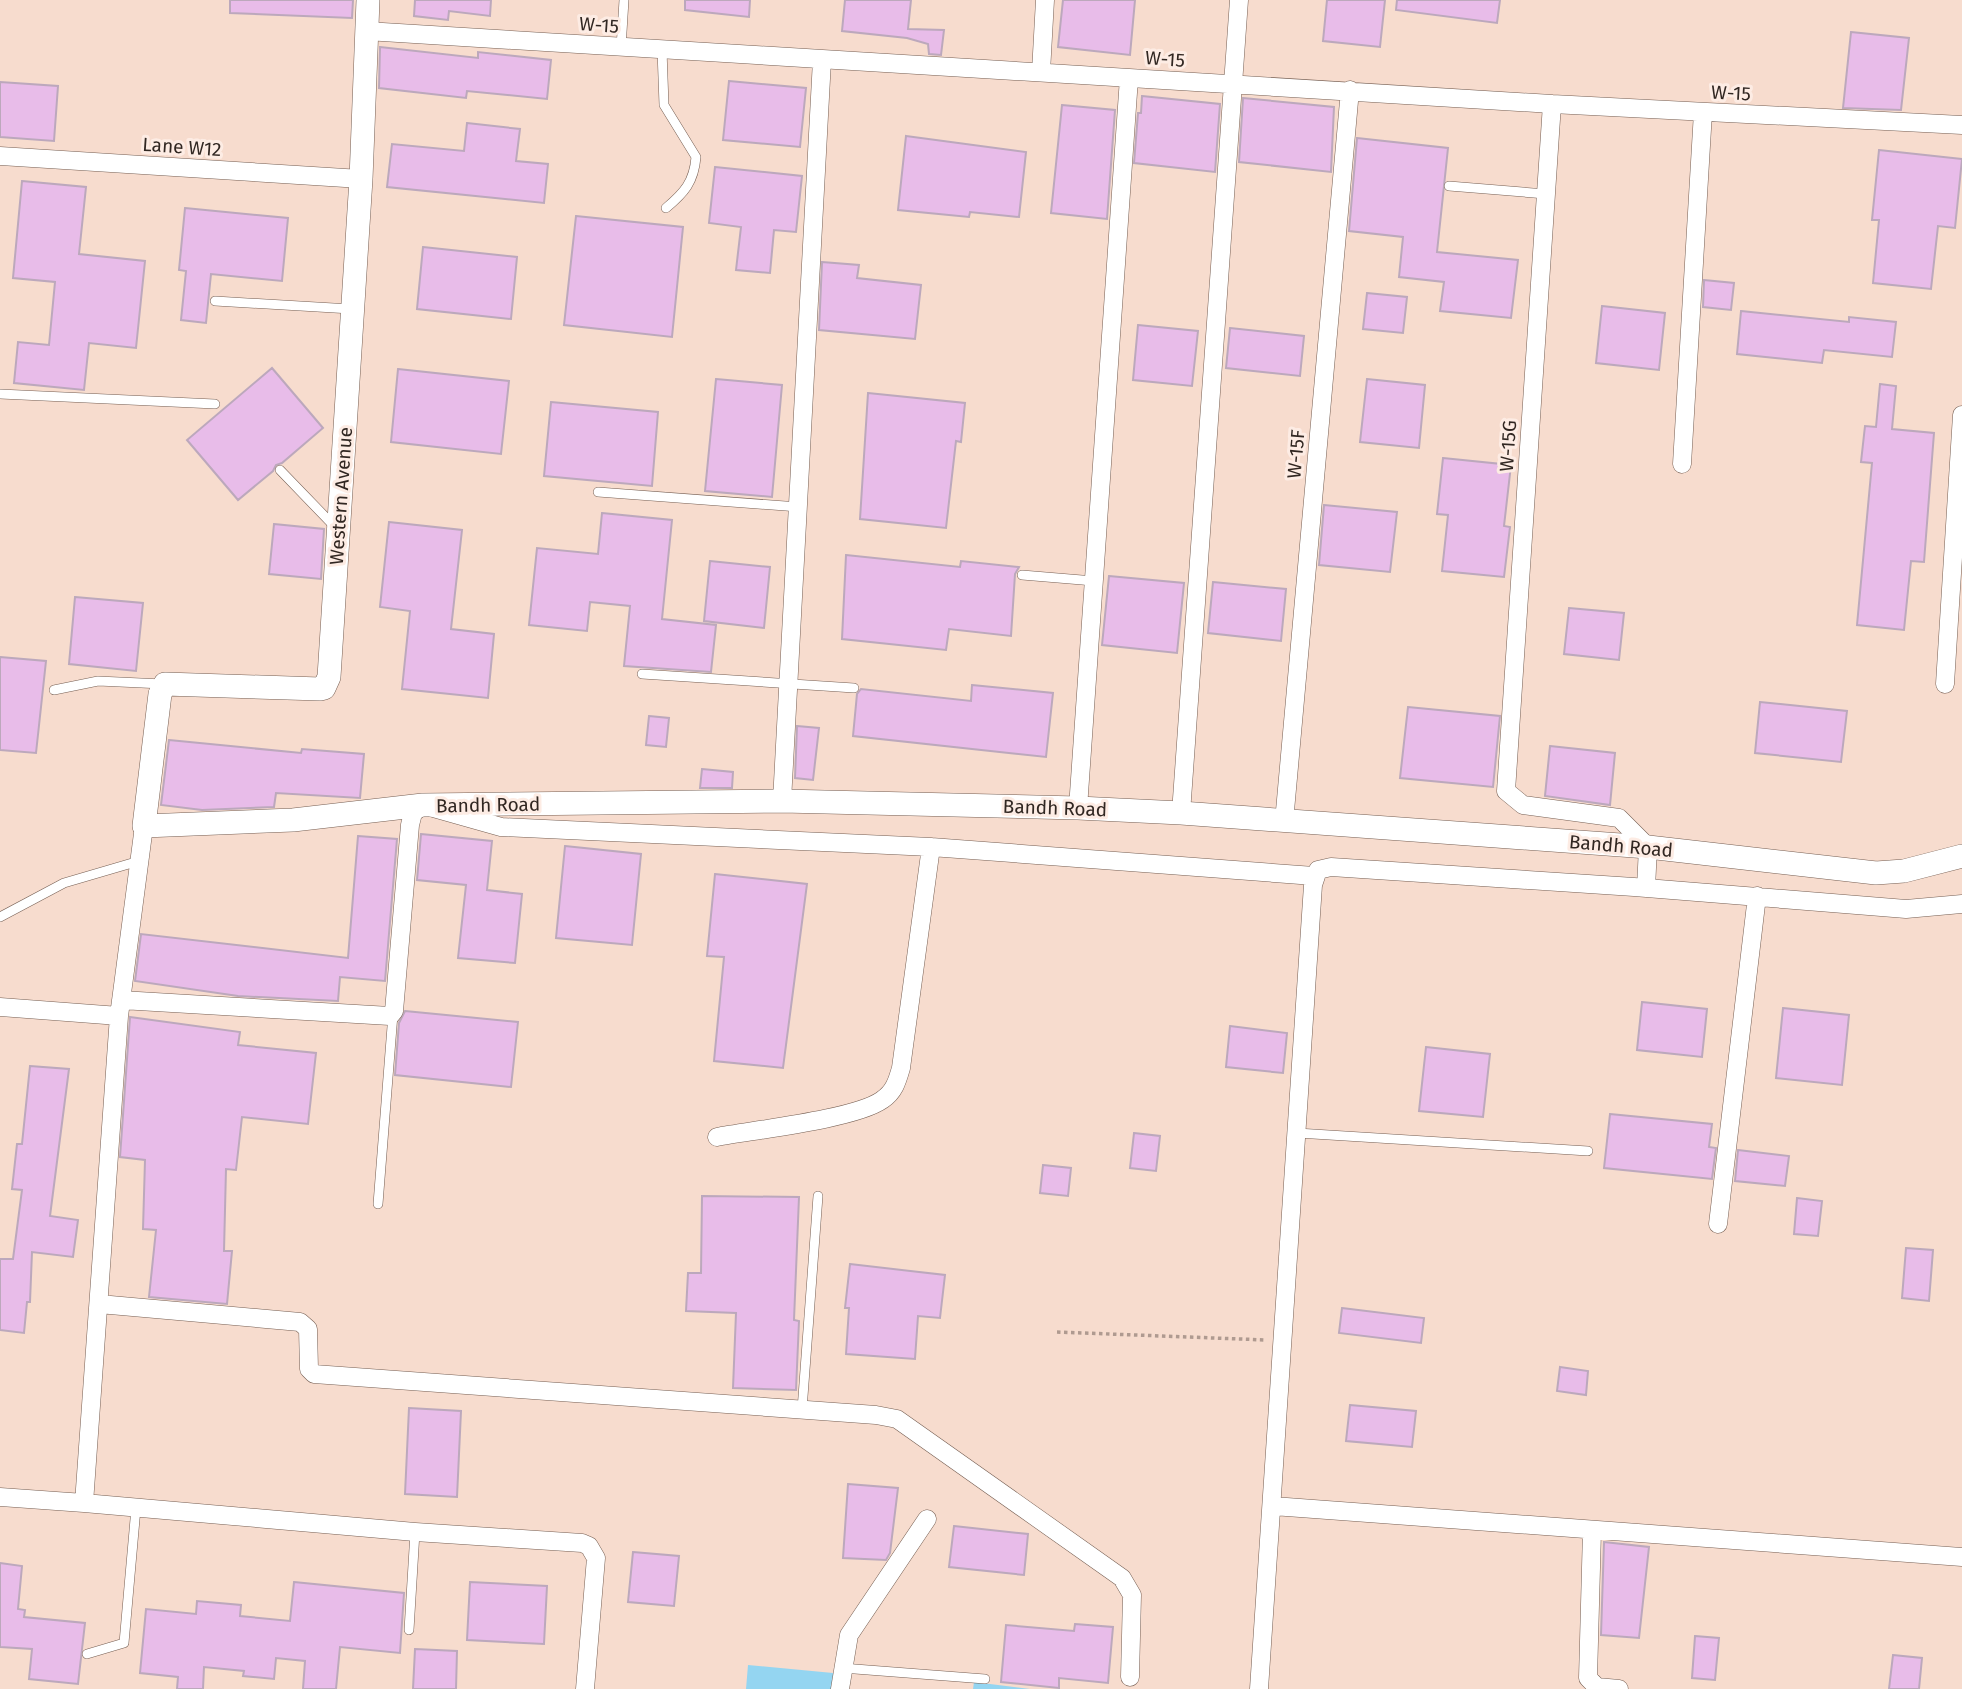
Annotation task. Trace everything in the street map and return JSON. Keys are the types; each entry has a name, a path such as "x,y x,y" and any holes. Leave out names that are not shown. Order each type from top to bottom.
{"street":[{"name":"Western Avenue","path":"165,684 324,688 329,677 360,179 368,0"},
{"path":"1041,72 1045,0"},
{"path":"1181,813 1239,0"},
{"name":"W-15","path":"366,31 1552,104 1962,125"},
{"path":"782,801 791,684 822,60"},
{"path":"1078,808 1129,78"},
{"name":"W-15F","path":"1284,822 1350,90"},
{"name":"W-15G","path":"1552,104 1506,791 1523,805 1619,817 1648,847"},
{"path":"1682,464 1703,112"},
{"name":"Lane W12","path":"0,156 360,179"},
{"path":"1945,684 1962,415"},
{"path":"84,1503 120,1008 160,694 165,684"},
{"name":"Bandh Road","path":"144,826 293,820 424,805 782,801 1181,813 1648,847 1876,873 1905,871 1962,856"},
{"path":"0,1007 120,1008 386,1017 393,1014 410,825 413,813 424,805 501,827 931,847 1314,876"},
{"path":"717,1136 856,1111 881,1101 894,1090 901,1069 931,847"},
{"path":"1646,888 1648,847"},
{"path":"1259,1689 1314,876 1318,870 1331,867 1906,909 1962,904"},
{"path":"1718,1224 1757,897"},
{"path":"99,1304 300,1322 308,1329 309,1369 314,1374 897,1419 1122,1578 1132,1595 1130,1677"},
{"path":"0,1497 415,1532 582,1543 589,1546 596,1558 585,1689"},
{"path":"1273,1506 1962,1557"},
{"path":"840,1689 849,1635 926,1519"},
{"path":"1591,1531 1588,1678 1593,1686 1619,1689"}],"lane":[{"path":"621,48 624,0"},
{"path":"662,50 664,105 695,157 692,180 685,191 666,208"},
{"path":"1449,186 1546,194"},
{"path":"215,302 352,309"},
{"path":"0,394 215,404"},
{"path":"280,470 338,531"},
{"path":"598,492 799,507"},
{"path":"1022,575 1094,581"},
{"path":"642,674 854,688"},
{"path":"54,690 98,681 165,684"},
{"path":"0,918 64,883 139,861"},
{"path":"378,1204 393,1014"},
{"path":"1297,1133 1588,1151"},
{"path":"802,1410 818,1196"},
{"path":"87,1654 124,1643 136,1508"},
{"path":"409,1630 415,1532"},
{"path":"842,1668 985,1679"}],"path":[{"path":"1057,1332 1282,1340"}],"water":[{"path":"748,1665 833,1673 833,1689 746,1689"},
{"path":"974,1682 1030,1689 973,1689"}],"building":[{"path":"230,0 353,0 352,18 230,13"},
{"path":"415,0 491,0 490,16 449,11 448,20 414,16"},
{"path":"685,0 750,0 749,17 685,10"},
{"path":"845,0 911,0 908,29 944,30 941,55 929,54 928,44 907,38 842,31"},
{"path":"1063,0 1135,0 1130,55 1058,47"},
{"path":"1327,0 1385,0 1380,47 1323,41"},
{"path":"1397,0 1500,0 1497,23 1396,10"},
{"path":"1851,32 1909,38 1901,110 1843,108"},
{"path":"380,47 478,58 478,52 551,60 547,99 467,91 466,98 379,88"},
{"path":"729,81 806,88 800,147 723,140"},
{"path":"0,82 58,86 54,141 0,137"},
{"path":"1142,96 1220,104 1215,172 1134,163"},
{"path":"1243,98 1334,107 1331,172 1239,162"},
{"path":"1062,105 1115,110 1107,219 1051,213"},
{"path":"467,123 520,129 516,161 548,164 544,203 387,187 392,144 464,151"},
{"path":"906,136 1026,152 1019,217 970,212 969,217 898,210"},
{"path":"1357,138 1448,148 1437,252 1518,260 1511,318 1440,311 1444,282 1399,277 1403,237 1349,231"},
{"path":"1879,150 1962,159 1955,228 1938,226 1931,289 1873,283 1879,220 1872,220"},
{"path":"715,167 802,176 796,232 774,230 770,273 736,270 741,227 709,223"},
{"path":"22,181 86,187 79,254 145,261 136,348 89,343 84,390 14,383 18,342 49,345 55,282 13,278"},
{"path":"185,208 288,218 282,281 211,274 206,323 181,320 186,271 179,270"},
{"path":"576,216 683,227 672,337 564,325"},
{"path":"423,247 517,257 511,319 417,309"},
{"path":"822,262 859,265 857,278 921,285 915,339 819,330"},
{"path":"1704,280 1734,283 1731,310 1703,307"},
{"path":"1367,293 1407,297 1403,333 1363,329"},
{"path":"1602,306 1665,313 1659,370 1596,363"},
{"path":"1741,311 1849,322 1849,317 1896,322 1892,357 1824,350 1822,363 1737,354"},
{"path":"1138,325 1198,331 1192,386 1133,380"},
{"path":"1230,328 1304,336 1300,376 1226,368"},
{"path":"272,368 323,428 282,463 276,465 273,471 238,500 187,440"},
{"path":"398,369 509,381 501,454 391,442"},
{"path":"716,379 782,385 772,497 705,491"},
{"path":"1367,379 1425,385 1419,448 1360,442"},
{"path":"1880,384 1896,386 1892,429 1934,433 1924,562 1911,561 1904,630 1857,625 1872,463 1861,462 1865,426 1876,427"},
{"path":"868,393 965,403 961,442 956,441 946,528 860,519"},
{"path":"551,402 658,412 652,486 544,476"},
{"path":"1443,458 1511,465 1504,526 1510,527 1504,577 1442,571 1448,515 1437,514"},
{"path":"1324,505 1397,512 1390,572 1319,565"},
{"path":"602,513 672,520 662,619 716,625 711,672 624,666 630,606 590,602 587,631 529,625 537,548 598,554"},
{"path":"389,522 462,530 451,629 494,634 488,698 402,689 410,611 380,607"},
{"path":"274,524 324,529 321,579 269,574"},
{"path":"846,555 960,567 961,561 1019,567 1015,574 1011,636 949,629 946,650 842,639"},
{"path":"710,561 770,567 764,628 704,621"},
{"path":"1109,576 1184,583 1177,653 1102,645"},
{"path":"1213,582 1286,589 1281,641 1208,633"},
{"path":"75,597 143,603 136,671 69,664"},
{"path":"1569,608 1624,613 1619,660 1564,654"},
{"path":"0,657 46,661 36,753 0,750"},
{"path":"972,685 1053,693 1046,757 853,736 857,694 861,689 971,701"},
{"path":"1760,702 1847,711 1841,762 1755,753"},
{"path":"1408,707 1500,716 1493,787 1400,778"},
{"path":"649,716 669,718 666,747 646,745"},
{"path":"797,726 819,728 813,780 795,778"},
{"path":"169,740 301,753 302,749 364,754 360,798 276,793 274,807 202,810 161,805"},
{"path":"1550,746 1615,753 1610,805 1545,796"},
{"path":"702,769 733,772 732,788 700,788"},
{"path":"421,834 492,841 487,890 522,894 515,963 458,958 466,885 417,880"},
{"path":"358,836 397,839 385,981 340,977 338,1001 238,996 135,981 141,934 348,958"},
{"path":"565,846 641,854 632,945 556,938"},
{"path":"715,874 807,884 783,1068 714,1061 724,957 707,956"},
{"path":"1642,1002 1707,1009 1702,1057 1637,1050"},
{"path":"1783,1008 1849,1015 1842,1085 1776,1078"},
{"path":"405,1011 518,1022 511,1087 395,1075 399,1023"},
{"path":"130,1017 240,1032 238,1045 316,1053 308,1124 242,1117 236,1170 226,1169 224,1251 232,1251 227,1304 149,1297 156,1230 143,1229 145,1160 120,1157"},
{"path":"1230,1026 1287,1033 1283,1073 1226,1067"},
{"path":"1426,1047 1490,1054 1483,1117 1419,1111"},
{"path":"30,1066 69,1069 50,1216 78,1220 73,1257 32,1252 30,1302 27,1302 24,1333 0,1330 0,1259 13,1259 22,1190 12,1189 17,1144 22,1144"},
{"path":"1610,1114 1712,1124 1709,1147 1716,1148 1712,1179 1604,1168"},
{"path":"1134,1133 1160,1136 1156,1171 1130,1168"},
{"path":"1738,1150 1789,1156 1785,1186 1735,1181"},
{"path":"1043,1165 1071,1168 1068,1196 1040,1193"},
{"path":"702,1196 799,1197 794,1320 799,1321 796,1390 733,1388 736,1313 686,1311 688,1273 701,1273"},
{"path":"1797,1198 1822,1201 1818,1236 1794,1234"},
{"path":"1906,1248 1933,1250 1929,1301 1902,1298"},
{"path":"850,1264 945,1275 940,1318 918,1316 915,1359 846,1354 849,1308 845,1308"},
{"path":"1342,1308 1424,1318 1421,1343 1339,1333"},
{"path":"1560,1367 1588,1371 1586,1395 1557,1391"},
{"path":"1350,1405 1416,1411 1412,1447 1346,1441"},
{"path":"409,1408 461,1411 457,1497 405,1494"},
{"path":"848,1484 898,1488 890,1553 886,1560 843,1558"},
{"path":"954,1526 1028,1534 1024,1575 949,1567"},
{"path":"1604,1542 1649,1547 1639,1638 1601,1635"},
{"path":"633,1552 679,1556 674,1606 628,1602"},
{"path":"0,1563 22,1566 18,1609 25,1610 24,1617 85,1623 78,1684 29,1679 32,1649 0,1647"},
{"path":"294,1582 404,1593 400,1653 340,1647 336,1689 303,1689 305,1661 276,1658 274,1679 243,1676 244,1671 204,1667 203,1689 177,1689 178,1677 140,1673 146,1609 196,1614 197,1601 241,1605 240,1616 290,1621"},
{"path":"470,1582 547,1586 544,1644 467,1640"},
{"path":"1075,1624 1113,1627 1108,1683 1059,1678 1059,1688 1001,1682 1006,1625 1074,1631"},
{"path":"1695,1636 1719,1638 1715,1680 1692,1678"},
{"path":"415,1649 457,1651 456,1689 413,1689"},
{"path":"1893,1655 1922,1658 1919,1689 1889,1689"}]}
